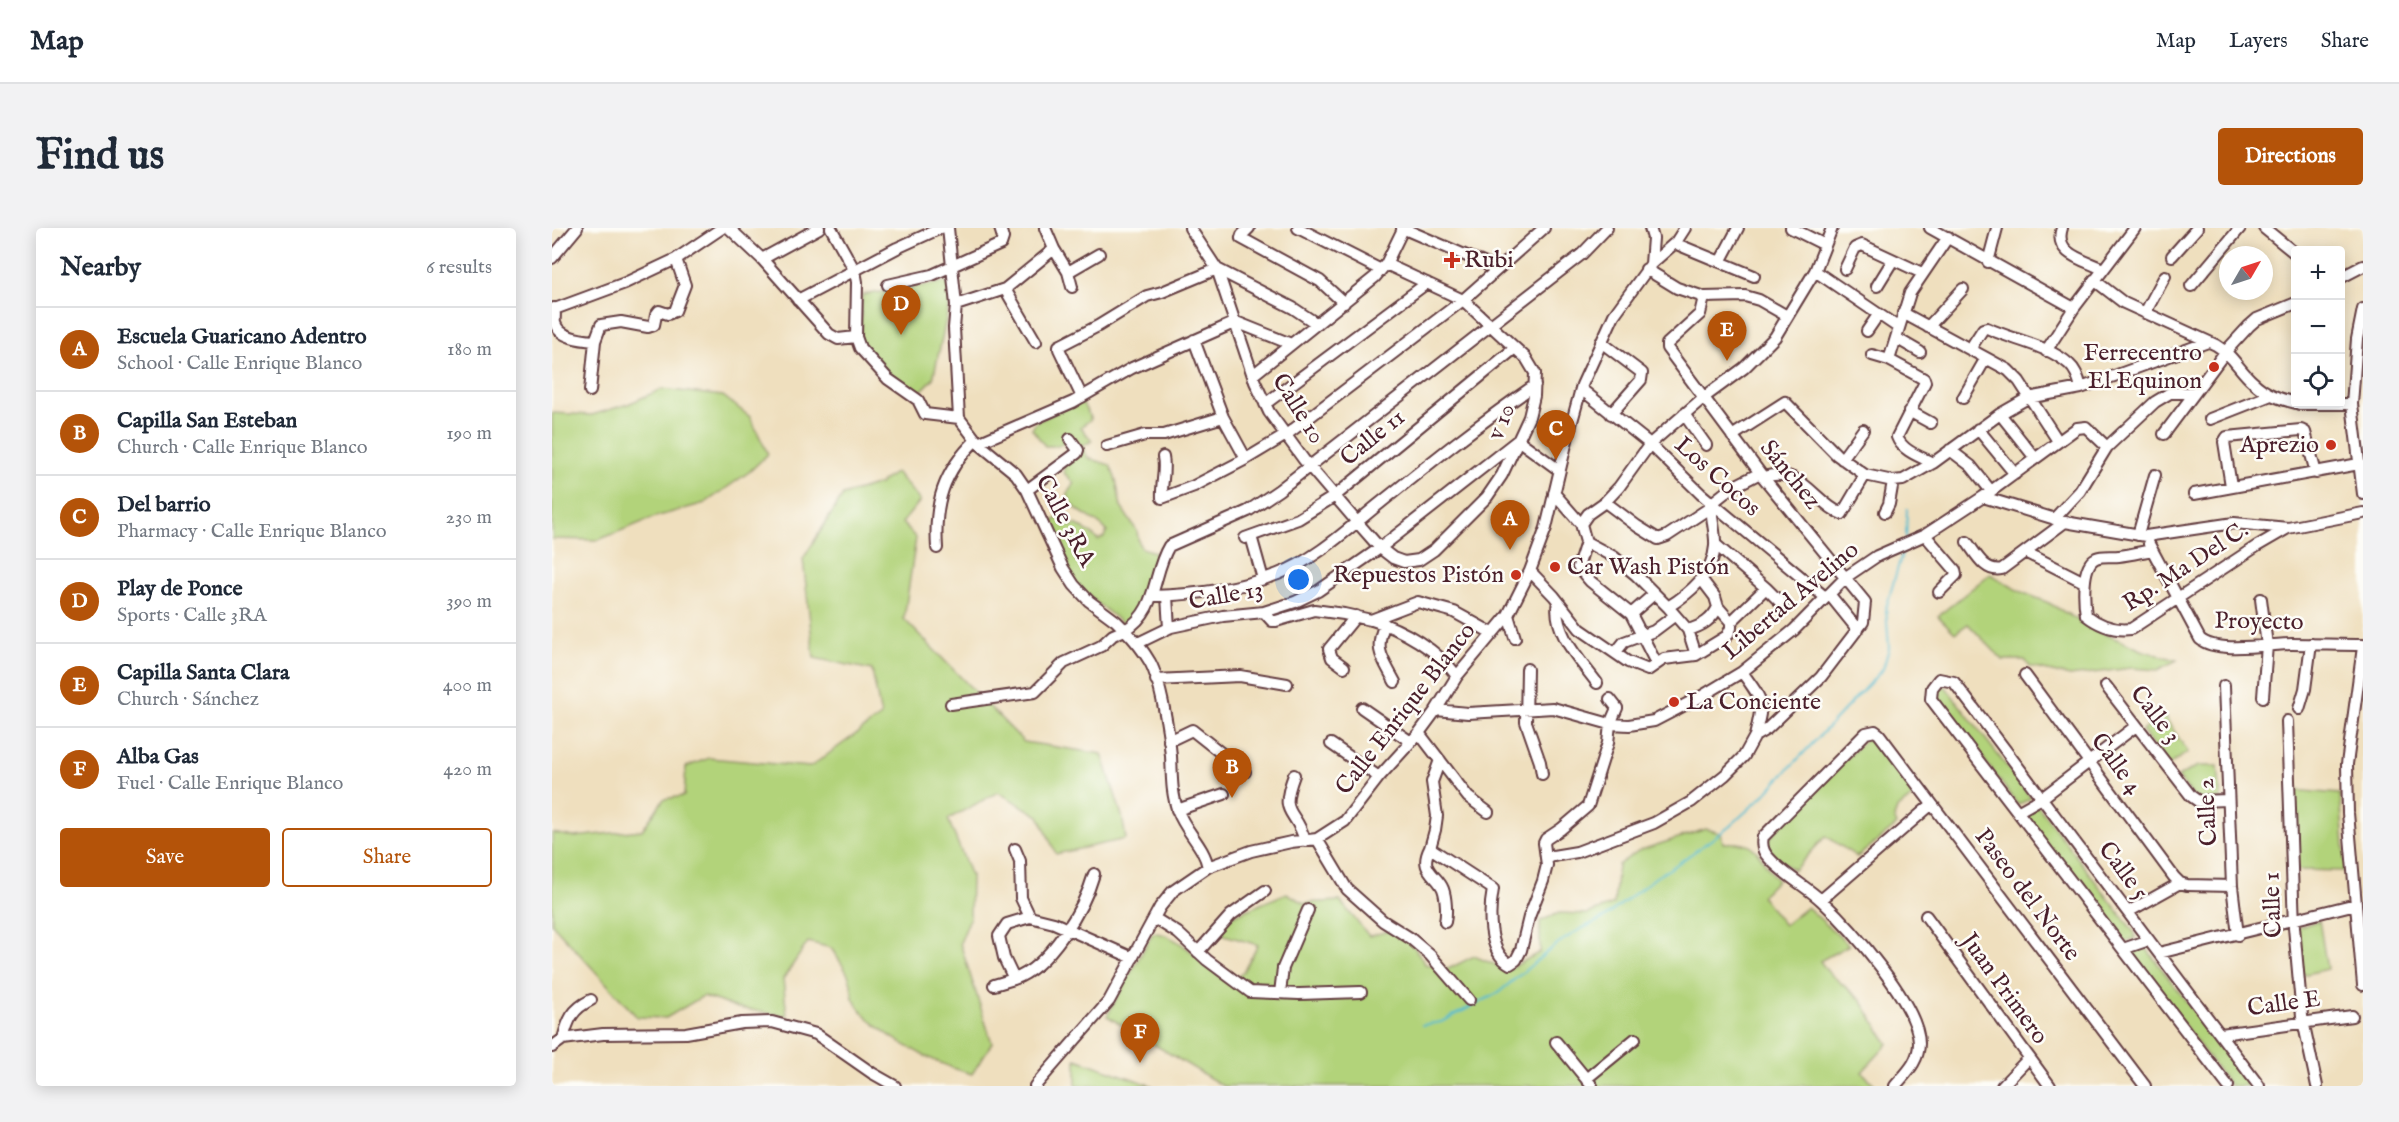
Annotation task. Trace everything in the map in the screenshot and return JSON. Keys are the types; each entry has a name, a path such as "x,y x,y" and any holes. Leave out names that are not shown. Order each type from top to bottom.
{"street":[{"path":"552,258 577,228"},
{"path":"595,341 564,334 555,324 553,309 625,283 676,259 722,228"},
{"path":"729,228 762,259 830,334 838,339 856,337"},
{"path":"762,259 819,228"},
{"path":"831,228 855,271 857,282 856,337 860,348 888,379 918,400 925,414 959,418 954,328 956,305 948,228"},
{"path":"798,300 897,248 941,228"},
{"path":"888,285 918,279 1001,244 1003,238 1000,228"},
{"path":"1045,228 1068,272 1072,287"},
{"path":"1190,228 1217,269 1293,308 1317,324"},
{"path":"1249,228 1241,238 1320,281 1344,303"},
{"name":"v 10","path":"1298,228 1463,300 1526,358 1535,373 1529,417 1502,475 1487,496 1434,550 1419,560 1404,562 1393,558 1380,548 1357,522"},
{"path":"1253,375 1344,303 1384,267 1402,228 1497,269"},
{"path":"1163,457 1165,465 1161,485 1162,498 1194,486 1286,435 1463,300 1544,228"},
{"path":"951,704 1035,692 1064,663 1101,646 1113,635 1134,624 1152,596 1169,546 1248,511 1279,490 1491,326 1534,289 1582,254 1607,228"},
{"path":"1650,228 1653,238 1649,267 1677,288 1704,297 1745,296 1758,300 1787,316"},
{"name":"Calle Enrique Blanco","path":"1035,1086 1109,1001 1154,918 1173,891 1208,867 1251,850 1317,839 1351,816 1379,777 1436,710 1457,676 1508,615 1530,571 1546,528 1581,389 1601,342 1614,315 1649,267 1676,242 1685,228"},
{"path":"1720,262 1738,228"},
{"path":"1791,228 1825,244"},
{"path":"1581,524 1588,514 1605,502 1650,444 1703,398 1744,368 1775,337 1815,271 1832,228"},
{"path":"1930,228 2074,308"},
{"path":"1988,262 1997,228"},
{"path":"2062,228 2060,242 2063,249 2103,268"},
{"path":"2046,351 2094,280 2135,228"},
{"path":"2172,256 2197,228"},
{"path":"2191,286 2240,228"},
{"path":"2264,228 2291,251"},
{"path":"1889,360 1910,292 1948,237"},
{"path":"1676,242 1686,249 1754,276"},
{"path":"1845,268 1858,245 1862,245 1922,273"},
{"path":"956,305 1005,289 1054,249"},
{"path":"1068,272 1099,254"},
{"path":"590,391 595,341 601,325 621,322 648,327 654,325 656,315 660,311 668,314 675,311 685,285 676,259"},
{"path":"1877,286 1893,260"},
{"path":"2345,275 2363,266"},
{"path":"1082,397 1059,346 1098,326 1147,296 1217,269"},
{"name":"Calle 10","path":"1217,269 1228,307 1236,322 1265,404 1309,465 1357,522"},
{"path":"1815,271 1878,315 1920,352"},
{"path":"2145,313 2165,276"},
{"path":"2094,280 2118,299 2226,351 2251,381 2271,395 2291,401"},
{"path":"1265,404 1427,283"},
{"path":"1005,289 1036,342"},
{"path":"1928,327 1963,289"},
{"name":"Sánchez","path":"1704,297 1700,314 1667,344 1667,348 1762,475 1866,602 1863,622 1858,630"},
{"path":"2164,434 2226,351 2257,319 2291,305"},
{"path":"2363,309 2357,339 2352,404 2363,494"},
{"path":"1903,313 1986,357 2014,375 2058,441"},
{"path":"1867,330 1878,315"},
{"path":"937,548 937,509 946,477 960,455 977,441 1082,397 1132,368 1236,322 1291,344"},
{"path":"1970,349 1983,329 1987,328 2046,351 2069,364 2078,375 2081,388"},
{"path":"1194,340 1223,417 1246,459"},
{"path":"1601,342 1642,373 1641,380 1611,414"},
{"path":"1732,436 1785,402 1842,459 1865,475 1893,481 1903,480 1918,473 2000,414 2028,398 2081,388 2208,342"},
{"name":"Calle 11","path":"1263,579 1248,537 1298,519 1335,496 1515,348"},
{"path":"1872,355 1889,360 1924,379 1897,437 1899,443 1933,463"},
{"path":"1963,398 1986,357"},
{"path":"1152,596 1216,590 1280,573 1357,522 1498,410 1535,385"},
{"name":"Los Cocos","path":"1581,389 1650,444 1711,505 1827,596 1858,630"},
{"path":"1966,542 1992,570 2002,569 2060,521 2107,447 2165,395 2175,392 2194,393"},
{"path":"2210,419 2271,395"},
{"path":"2345,404 2352,404"},
{"path":"1909,411 1932,423"},
{"path":"1684,414 1706,445"},
{"path":"2000,414 2035,458"},
{"path":"1107,446 1145,435 1164,435 1223,417"},
{"name":"Calle 3RA","path":"959,418 977,441 1016,474 1027,490 1063,568 1074,585 1138,643 1152,665 1169,741 1171,774 1178,810 1186,828 1204,854 1208,867"},
{"name":"Libertad Avelino","path":"1436,710 1468,713 1553,708 1610,724 1629,725 1654,721 1742,672 1794,630 1846,577 1876,556 1920,537 1987,494 2077,428 2086,427 2107,447"},
{"path":"1978,429 2014,474"},
{"path":"1842,459 1863,430"},
{"path":"2231,486 2224,442 2228,437 2301,430 2305,432 2316,473"},
{"path":"1027,490 1077,453 1078,450 1070,439"},
{"path":"1518,440 1559,470"},
{"name":"Calle 13","path":"1138,643 1169,628 1224,616 1264,612 1295,602 1328,586 1518,440"},
{"path":"1950,450 1971,466 1987,494 2060,521 2142,536 2234,523 2288,528 2363,513"},
{"path":"2194,494 2359,464"},
{"path":"1605,502 1636,526 1658,539 1667,536 1731,488 1762,475 1776,473 1789,476 1809,487 1842,514 1865,475"},
{"path":"2142,536 2155,475"},
{"path":"1885,512 1889,504 1893,481"},
{"path":"1554,493 1581,524 1586,542 1578,567 1590,581 1631,614 1656,663"},
{"path":"1616,652 1624,642 1654,631 1702,580 1711,565 1715,544 1711,505"},
{"name":"Rp. Ma Del C.","path":"2084,582 2083,597 2086,615 2116,631 2131,629 2288,528"},
{"name":"Proyecto","path":"2142,536 2205,644 2214,646 2311,644 2363,646"},
{"path":"1920,537 1955,570 1956,575 1939,592"},
{"path":"1586,542 1614,557 1636,575 1688,630 1696,655"},
{"path":"1715,544 1783,605"},
{"path":"2025,552 2084,582 2091,561 2097,557 2121,556 2152,550"},
{"path":"1530,571 1580,629 1640,668 1648,670 1656,663 1684,655 1696,655 1727,636 1731,625 1766,588"},
{"path":"1702,580 1731,625"},
{"path":"1631,614 1654,594"},
{"path":"1167,596 1169,628"},
{"path":"2261,599 2267,645 2263,697"},
{"path":"1558,601 1557,608 1564,637 1597,683"},
{"path":"1371,620 1418,602 1454,612 1491,633"},
{"path":"1688,630 1707,622 1718,607"},
{"path":"1264,612 1272,621 1314,610 1356,616 1385,624 1440,658 1457,676"},
{"path":"1508,615 1515,638"},
{"path":"1344,667 1332,657 1329,649 1356,616"},
{"path":"1385,624 1378,645 1395,682"},
{"path":"1755,736 1767,729 1821,677 1858,630"},
{"path":"2299,709 2305,689 2311,644"},
{"path":"2363,646 2347,764 2348,813 2363,985"},
{"path":"1527,669 1526,722 1542,774"},
{"path":"1547,857 1578,852 1654,823 1691,802 1725,775 1744,756 1755,736 1762,708 1759,695 1742,672"},
{"name":"Calle 4","path":"2025,675 2177,880"},
{"path":"1156,680 1240,676 1287,684"},
{"name":"Calle 5","path":"2019,811 1931,699 1932,688 1939,679 1954,682 2259,1086"},
{"name":"Calle 3","path":"2106,686 2198,801 2228,801"},
{"name":"Calle 2","path":"2224,686 2232,886 2238,935"},
{"path":"1430,848 1493,889 1491,902 1495,942 1505,961 1510,964 1516,960 1543,881 1547,857 1544,843 1588,806 1608,743 1610,724 1617,708 1610,699"},
{"path":"1362,708 1415,737 1440,760 1468,797 1488,812"},
{"name":"Calle 1","path":"2287,721 2295,918 2303,1022 2317,1086"},
{"path":"2136,726 2042,798 2019,811 2228,1086"},
{"path":"1169,741 1192,730 1245,772"},
{"name":"Paseo del Norte","path":"1821,900 1769,858 1763,850 1763,837 1866,733 1875,731 2145,1086"},
{"path":"1331,744 1379,777"},
{"path":"1440,760 1432,782 1437,816 1436,830 1426,860 1431,876 1444,892 1445,922"},
{"path":"1294,775 1288,792 1287,810 1302,831 1305,841"},
{"path":"1178,810 1224,794"},
{"path":"1895,1086 1915,1064 1919,1044 1916,1027 1902,999 1859,939 1821,900 1932,804"},
{"path":"1317,839 1347,889 1383,921 1410,938 1430,955 1469,1000"},
{"path":"1016,849 1020,861 1021,898 1030,917"},
{"path":"994,985 1014,979 1034,968 1057,945 1068,930 1094,874"},
{"path":"2128,912 2177,880 2232,886"},
{"path":"1198,952 1231,915 1265,891"},
{"path":"2159,953 2238,935 2356,903"},
{"path":"1280,993 1283,968 1308,910"},
{"name":"Juan Primero","path":"1926,916 2050,1086"},
{"path":"1014,979 1004,958 999,936 1007,924 1030,917 1054,922 1133,958"},
{"path":"1154,918 1178,933 1198,952 1250,992 1360,992"},
{"path":"2123,949 2148,940"},
{"path":"563,1039 569,1018 576,1009 591,1000"},
{"name":"Calle E","path":"2221,1034 2352,1016"},
{"path":"552,1047 563,1039 603,1034 687,1033 742,1023 772,1022 816,1034 895,1086"},
{"path":"1556,1042 1589,1083 1635,1039"},
{"path":"2002,1086 2029,1058"}],"green space":[{"path":"946,282 950,288 951,297 933,379 919,393 890,375 860,341 862,295"},
{"path":"662,389 723,396 750,417 768,454 749,472 705,503 655,517 598,540 552,539 552,413 592,415 628,404"},
{"path":"1081,400 1091,419 1081,427 1092,441 1082,446 1088,458 1110,465 1116,480 1121,507 1137,531 1139,544 1142,548 1154,552 1159,558 1155,587 1127,627 1075,585 1047,525 1061,516 1071,526 1076,524 1098,540 1104,537 1107,531 1079,511 1067,494 1074,483 1064,473 1064,464 1075,453 1066,441 1058,446 1045,446 1032,429 1036,422"},
{"path":"896,472 920,501 902,523 916,538 904,619 1024,742 1102,754 1122,816 1126,839 1056,854 1039,816 998,792 948,819 971,876 970,918 960,943 992,1043 972,1074 923,1055 888,1035 873,1023 861,1011 853,998 849,976 831,948 808,942 783,979 787,1016 738,1008 703,996 666,1018 637,1017 552,924 552,833 574,837 642,830 664,799 684,796 686,767 709,758 810,767 881,716 872,670 814,658 803,559 843,495 879,484"},
{"path":"1990,574 2019,591 2049,603 2091,628 2144,651 2177,660 2158,670 2131,668 2070,676 2030,667 2025,660 2003,660 1968,624 1955,633 1938,616"},
{"path":"1946,680 1944,685 2031,798 2018,805 1935,694"},
{"path":"2164,716 2188,752 2168,766 2142,731"},
{"path":"1866,740 1878,742 1917,793 1897,809 1894,817 1897,825 1857,857 1826,836 1794,870 1771,856 1767,842 1793,808"},
{"path":"2198,766 2218,766 2221,799 2197,801 2178,777"},
{"path":"2292,790 2340,794 2346,871 2296,870"},
{"path":"2037,805 2134,932 2135,938 2125,942 2121,941 2021,815"},
{"path":"1706,829 1721,833 1723,843 1744,844 1756,851 1777,880 1761,896 1784,925 1807,907 1849,945 1820,961 1828,972 1861,1000 1888,1044 1862,1072 1876,1086 1223,1086 1107,1016 1153,933 1172,938 1229,984 1243,972 1258,945 1214,932 1230,917 1287,893 1304,903 1340,901 1369,936 1389,931 1405,933 1425,964 1448,969 1474,956 1508,970 1540,952 1540,921 1559,913 1587,914 1614,904 1618,865 1638,851"},
{"path":"2319,920 2327,969 2302,975 2298,928"},
{"path":"2146,948 2250,1086 2230,1086 2129,952"},
{"path":"1076,1059 1153,1086 1076,1086"}],"waterway":[{"path":"1906,539 1907,509"},
{"path":"1422,1025 1441,1022 1498,993 1557,944 1604,918 1656,877 1729,827 1762,797 1883,669 1889,648 1886,608 1903,550"}],"place":[{"name":"Rubi","path":"1452,260"},
{"name":"Play de Ponce","path":"901,335"},
{"name":"Capilla Santa Clara","path":"1727,361"},
{"name":"Ferrecentro El Equinon","path":"2214,367"},
{"name":"Aprezio","path":"2331,445"},
{"name":"Del barrio","path":"1556,460"},
{"name":"Escuela Guaricano Adentro","path":"1510,550"},
{"name":"Car Wash Pistón","path":"1555,567"},
{"name":"Repuestos Pistón","path":"1516,575"},
{"name":"La Conciente","path":"1674,702"},
{"name":"Capilla San Esteban","path":"1232,798"},
{"name":"Alba Gas","path":"1140,1063"}]}
